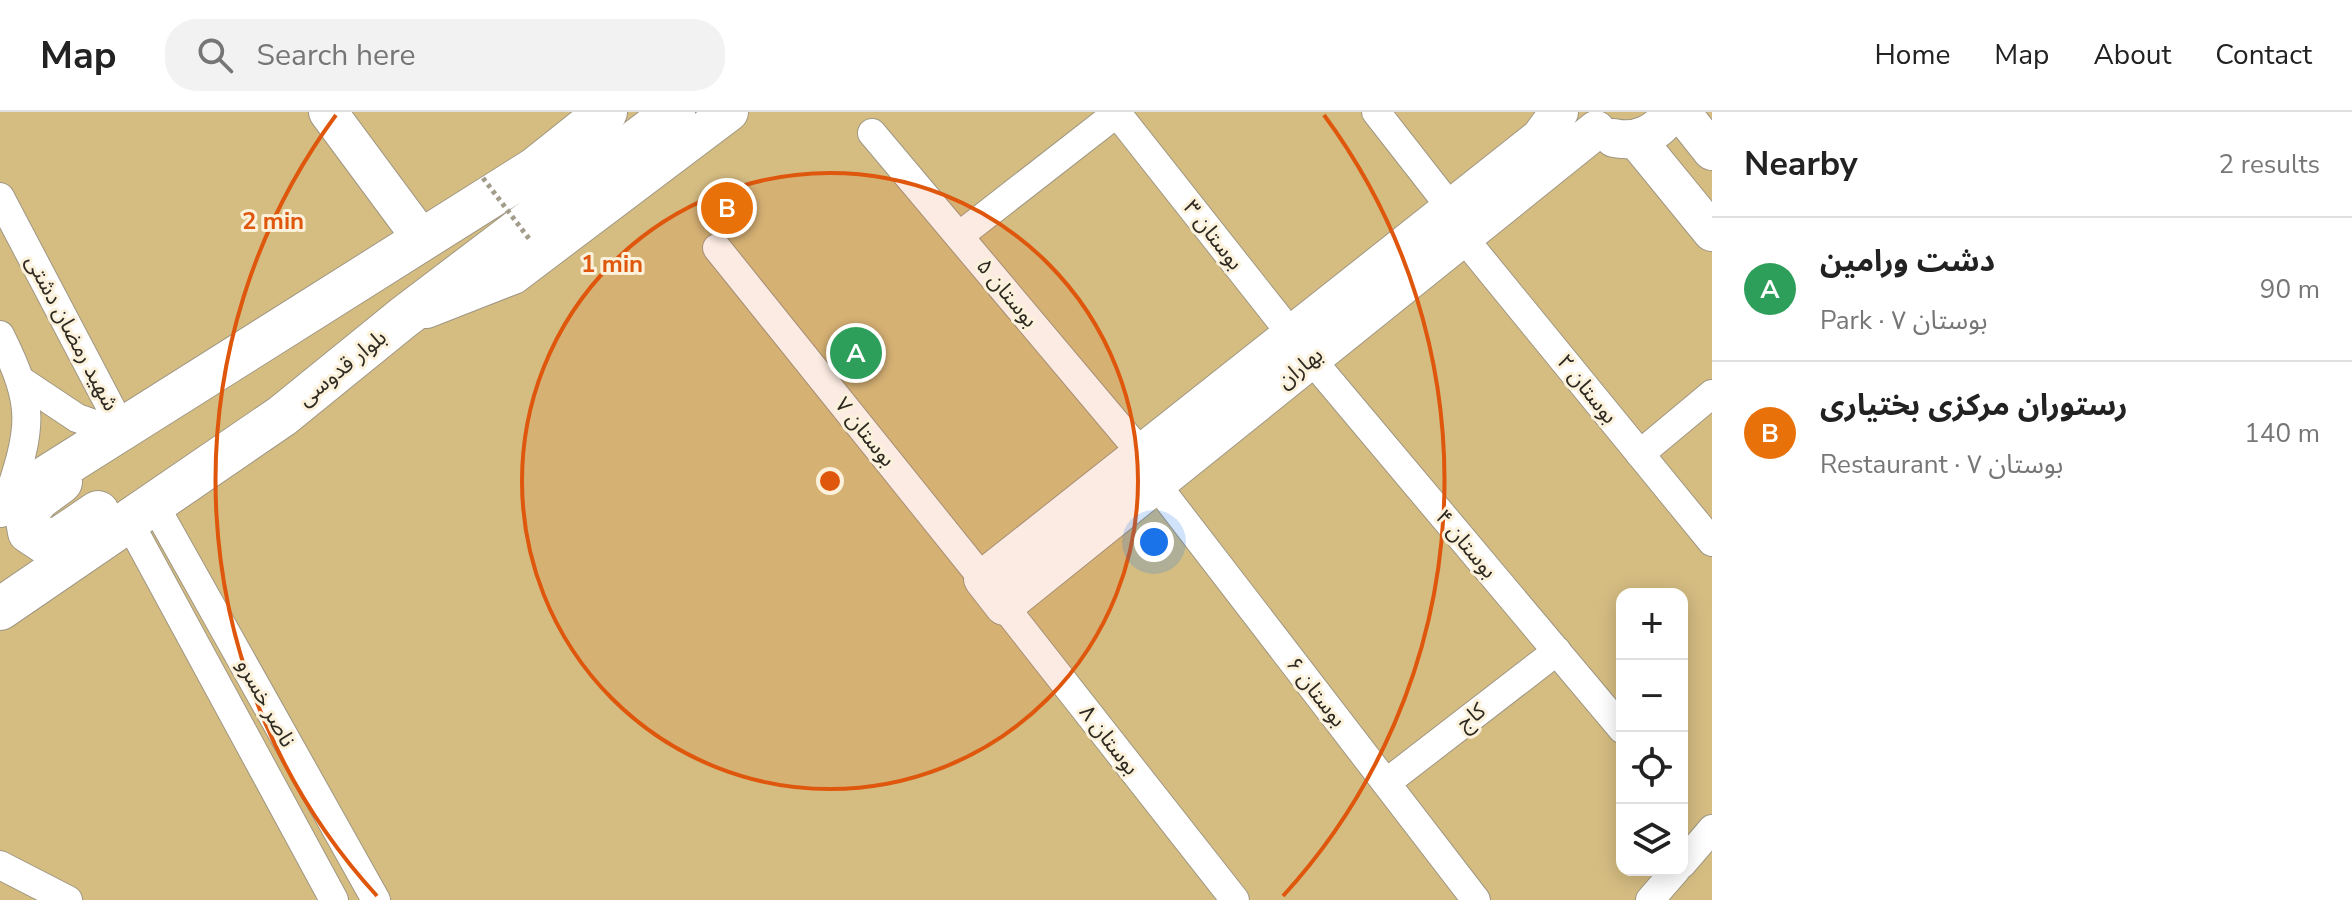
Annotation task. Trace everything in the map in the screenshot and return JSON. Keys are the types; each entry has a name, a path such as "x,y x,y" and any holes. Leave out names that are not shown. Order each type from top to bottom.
{"main road":[{"path":"3,504 106,436 536,168 606,112"},
{"name":"بلوار قدوسی","path":"0,609 282,416 404,317 674,112"},
{"path":"106,436 79,469 38,499 26,515 29,532 44,542 61,537 223,427 282,416"}],"street":[{"path":"328,112 422,239"},
{"path":"404,317 513,275 729,112"},
{"path":"959,236 1116,112"},
{"name":"بوستان ۳","path":"1116,112 1301,347"},
{"name":"بوستان ۲","path":"1376,112 1457,222 1712,542"},
{"name":"بهاران","path":"1457,222 1540,138 1559,112"},
{"path":"1589,121 1622,140 1636,139 1660,127 1671,112"},
{"path":"1681,112 1712,151"},
{"name":"بهاران","path":"994,593 1457,222 1589,121"},
{"name":"بوستان ۵","path":"872,133 1149,469"},
{"path":"1636,139 1712,232"},
{"name":"شهید رمضان دشتی","path":"0,197 106,436"},
{"name":"بوستان ۷","path":"717,248 994,593"},
{"path":"0,335 23,382 27,417 22,455 3,504"},
{"name":"بوستان ۴","path":"1301,347 1616,722"},
{"path":"23,382 106,436"},
{"path":"1640,454 1712,394"},
{"name":"بوستان ۶","path":"1149,469 1476,900"},
{"name":"ناصر خسرو","path":"142,514 334,900"},
{"name":"ناصر خسرو","path":"142,514 376,900"},
{"name":"بوستان ۸","path":"994,593 1235,900"},
{"name":"کاج","path":"1386,783 1557,651"},
{"path":"1688,857 1712,829"},
{"path":"0,865 68,900"},
{"path":"1650,900 1671,876"}],"path":[{"path":"483,178 530,240"}],"shaded area":[{"path":"0,112 1712,112 1712,900 0,900"}],"place":[{"name":"رستوران مرکزی بختیاری","path":"727,208"},
{"name":"دشت ورامین","path":"856,353"}]}
